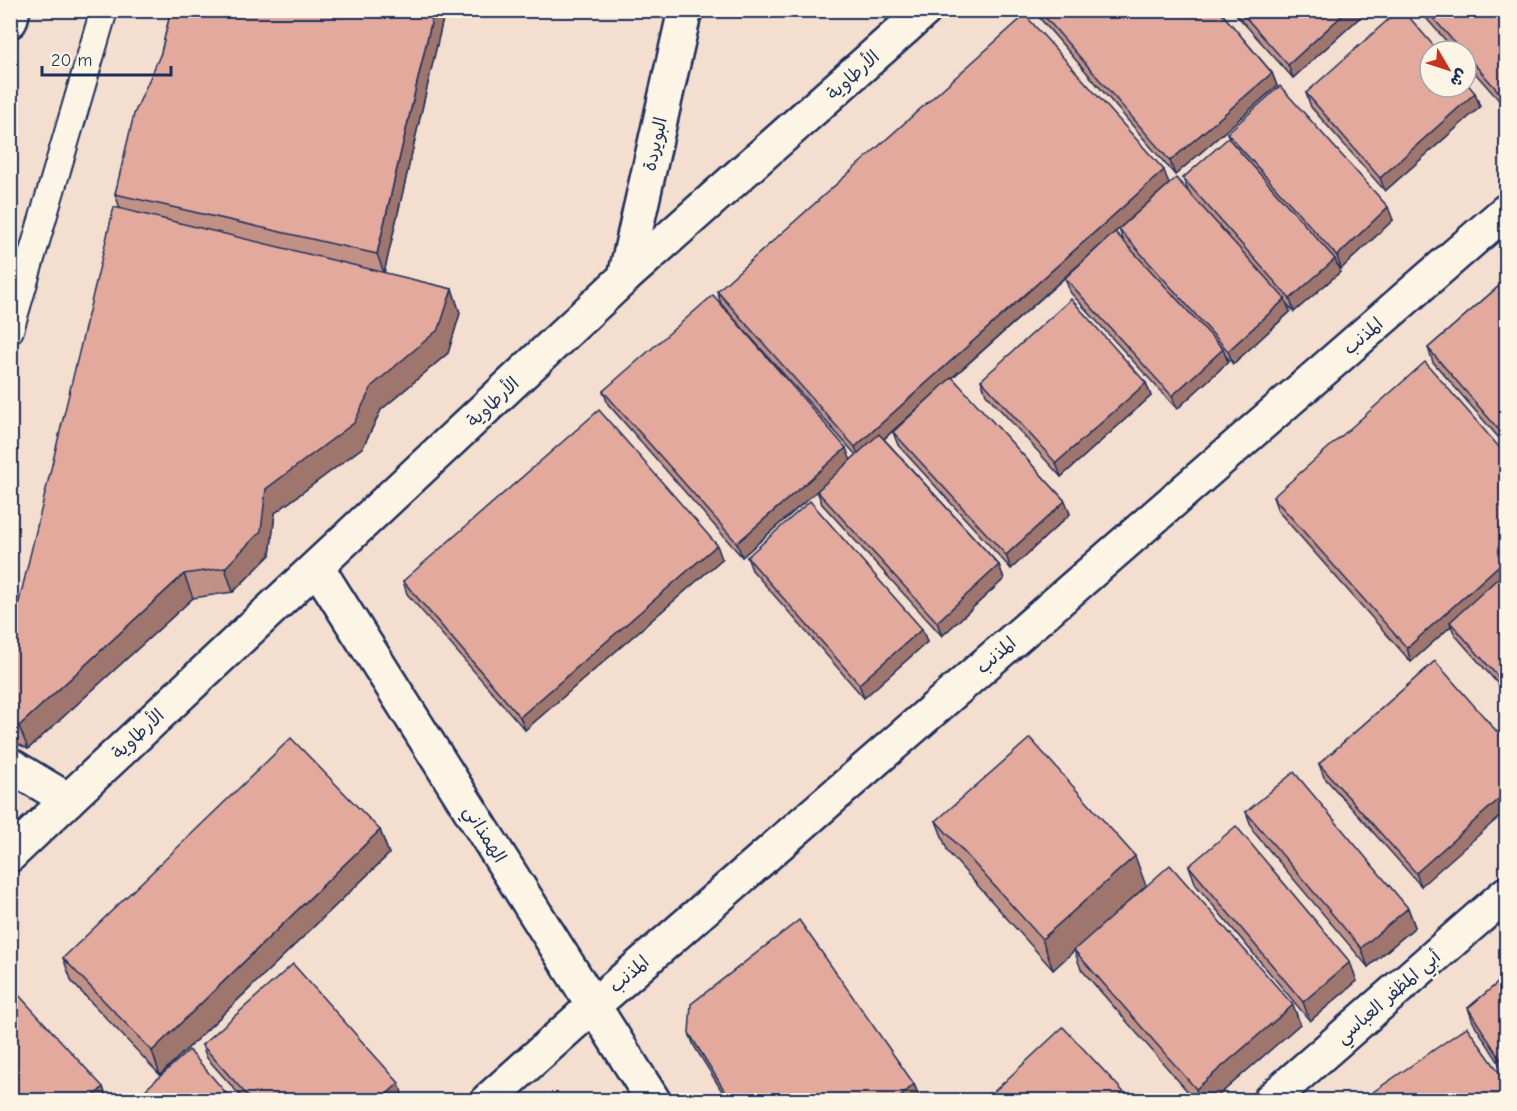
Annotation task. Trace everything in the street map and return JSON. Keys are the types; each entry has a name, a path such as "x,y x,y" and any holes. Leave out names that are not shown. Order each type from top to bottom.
{"street":[{"path":"10,21 13,10"},
{"path":"10,330 104,10"},
{"name":"البويردة","path":"625,277 685,10"},
{"name":"الأرطاوية","path":"10,855 625,277 925,10"},
{"name":"المذنب","path":"488,1101 592,1006 1506,211"},
{"name":"الهمذاني","path":"317,567 653,1101"},
{"path":"10,765 68,800"},
{"name":"أبي المظفر العباسي","path":"1270,1101 1506,894"}],"building":[{"path":"171,10 434,10 377,254 115,194 134,114 161,53"},
{"path":"1039,10 1219,10 1272,73 1170,161"},
{"path":"1239,10 1348,10 1288,65"},
{"path":"1399,10 1403,10 1428,39 1418,39 1418,99 1468,99 1380,178 1306,93"},
{"path":"1426,10 1506,10 1506,100 1478,68 1478,39 1451,39"},
{"path":"1025,15 1164,170 855,447 717,291"},
{"path":"1280,86 1388,207 1337,256 1227,133"},
{"path":"1228,138 1335,259 1290,299 1183,178"},
{"path":"1176,178 1285,299 1228,351 1119,229"},
{"path":"114,207 452,289 439,329 372,386 354,423 266,489 261,531 225,568 184,574 19,726 10,721 10,639"},
{"path":"1115,232 1223,349 1172,396 1065,278"},
{"path":"1506,280 1506,438 1428,348"},
{"path":"713,295 846,448 737,543 603,391"},
{"path":"1071,299 1146,383 1056,463 981,380"},
{"path":"1425,362 1506,455 1506,559 1407,648 1273,497"},
{"path":"952,377 1065,501 1006,555 893,432"},
{"path":"599,410 717,545 520,717 403,581"},
{"path":"879,434 999,565 937,622 817,491"},
{"path":"810,501 922,629 859,684 747,557"},
{"path":"1506,571 1506,686 1450,622"},
{"path":"1435,661 1506,742 1506,793 1416,873 1319,764"},
{"path":"291,738 380,830 152,1051 63,958"},
{"path":"1030,738 1135,856 1042,939 936,821"},
{"path":"1294,772 1408,908 1361,948 1246,812"},
{"path":"1236,826 1350,962 1303,1002 1189,866"},
{"path":"1170,865 1293,1005 1196,1089 1074,950"},
{"path":"799,920 914,1084 896,1101 731,1101 689,1033 691,1004"},
{"path":"293,964 399,1083 379,1101 252,1101 202,1045"},
{"path":"1506,976 1506,1068 1468,1008"},
{"path":"16,992 103,1087 89,1101 10,1101 10,997"},
{"path":"1063,1027 1132,1101 985,1101 985,1100"},
{"path":"1467,1027 1506,1082 1506,1101 1360,1101"},
{"path":"189,1050 233,1101 133,1101"}]}
